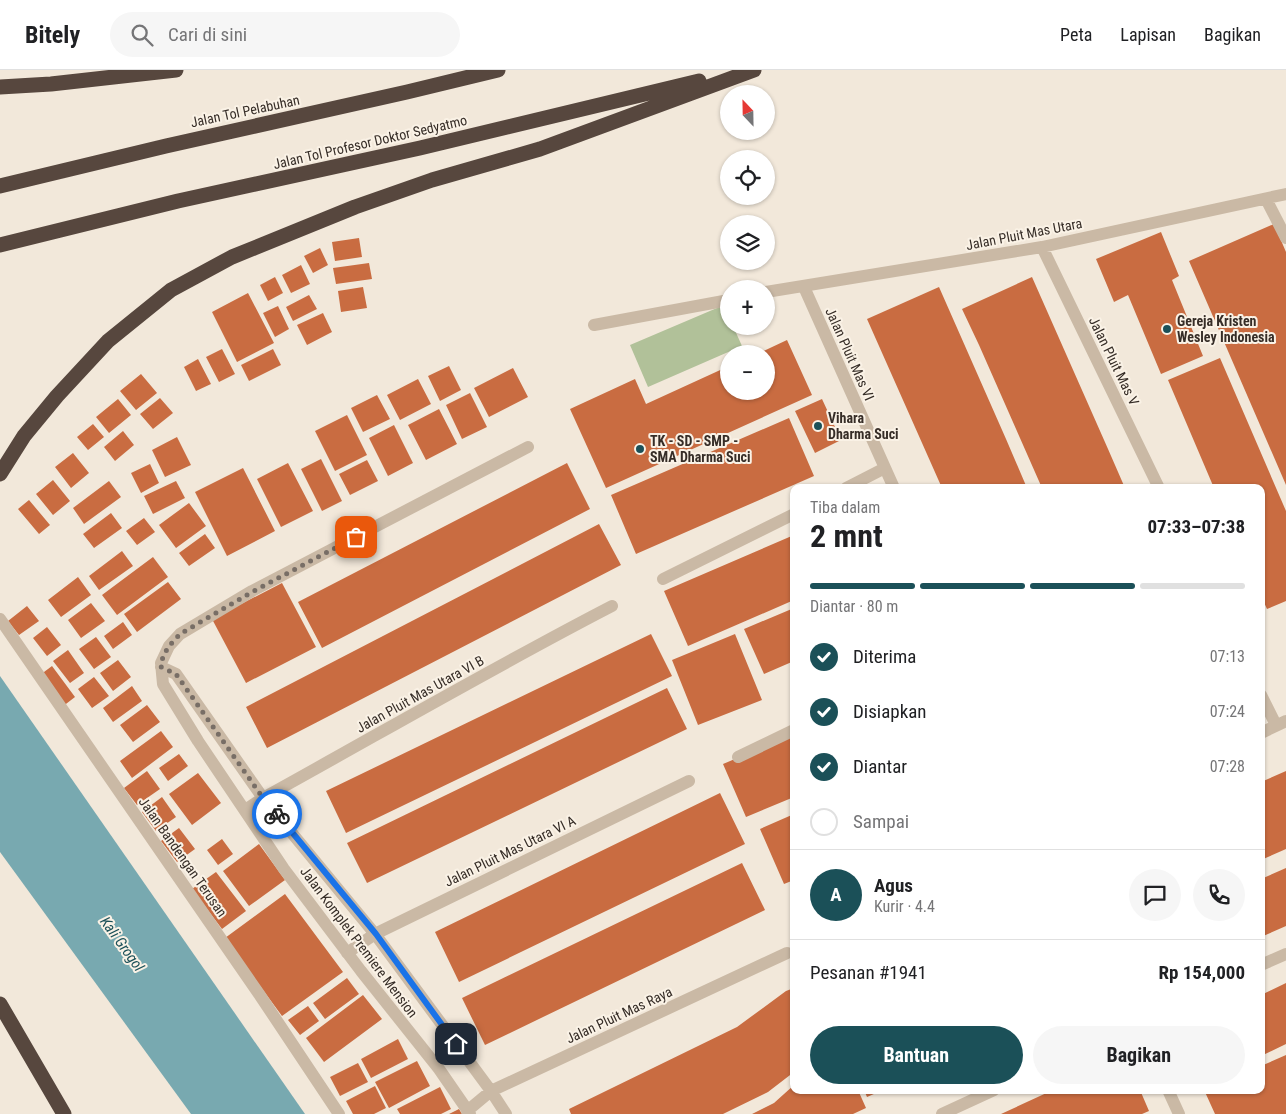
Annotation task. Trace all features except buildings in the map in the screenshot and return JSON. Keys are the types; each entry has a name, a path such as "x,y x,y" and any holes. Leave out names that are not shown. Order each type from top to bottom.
{"highway":[{"path":"0,87 51,84 176,70"},
{"name":"Jalan Tol Pelabuhan","path":"0,186 498,70"},
{"name":"Jalan Tol Profesor Doktor Sedyatmo","path":"0,245 178,201 420,148 747,70"},
{"path":"0,474 24,436 57,396 108,341 171,290 232,257 364,204 432,180 540,149 754,70"},
{"path":"0,1004 64,1114"}],"street":[{"name":"Jalan Pluit Mas Utara","path":"775,291 1042,247 1286,194"},
{"path":"1266,199 1286,238"},
{"name":"Jalan Pluit Mas V","path":"1042,247 1157,484"},
{"name":"Jalan Pluit Mas VI","path":"804,287 892,484"},
{"path":"594,325 720,302"},
{"name":"Jalan Komplek Premiere Mension","path":"468,1112 438,1069 284,869 198,741 163,684 161,667 163,656 180,634 252,592 528,447"},
{"path":"854,484 885,468"},
{"path":"663,579 790,516"},
{"name":"Jalan Pluit Mas Utara VI B","path":"246,810 263,798 411,717 541,642 612,606"},
{"name":"Jalan Bandengan Terusan","path":"0,619 259,994 339,1114"},
{"name":"Jalan Komplek Premiere Mension","path":"161,667 176,674 263,798 376,934 506,1114"},
{"path":"163,684 176,674"},
{"path":"1265,701 1281,723 1265,731"},
{"path":"738,757 790,732"},
{"name":"Jalan Pluit Mas Utara VI A","path":"347,953 376,934 689,781"},
{"name":"Jalan Pluit Mas Raya","path":"468,1112 491,1091 787,953"},
{"path":"1265,963 1286,954"},
{"path":"942,1114 985,1094"},
{"path":"1170,1094 1179,1114"}],"green space":[{"path":"720,307 720,335 737,335 742,345 720,345 720,356 648,387 630,345"}],"water":[{"name":"Kali Grogol","path":"0,676 305,1114 191,1114 0,852"}],"way so far":[{"path":"277,814 263,798 176,674 161,667 162,659 169,646 180,634 252,592 356,537"}],"place":[{"name":"Gereja Kristen Wesley Indonesia","path":"1167,329"},
{"name":"Vihara Dharma Suci","path":"818,426"},
{"name":"TK - SD - SMP - SMA Dharma Suci","path":"640,449"}],"route":[{"path":"277,814 376,934 456,1044"}]}
